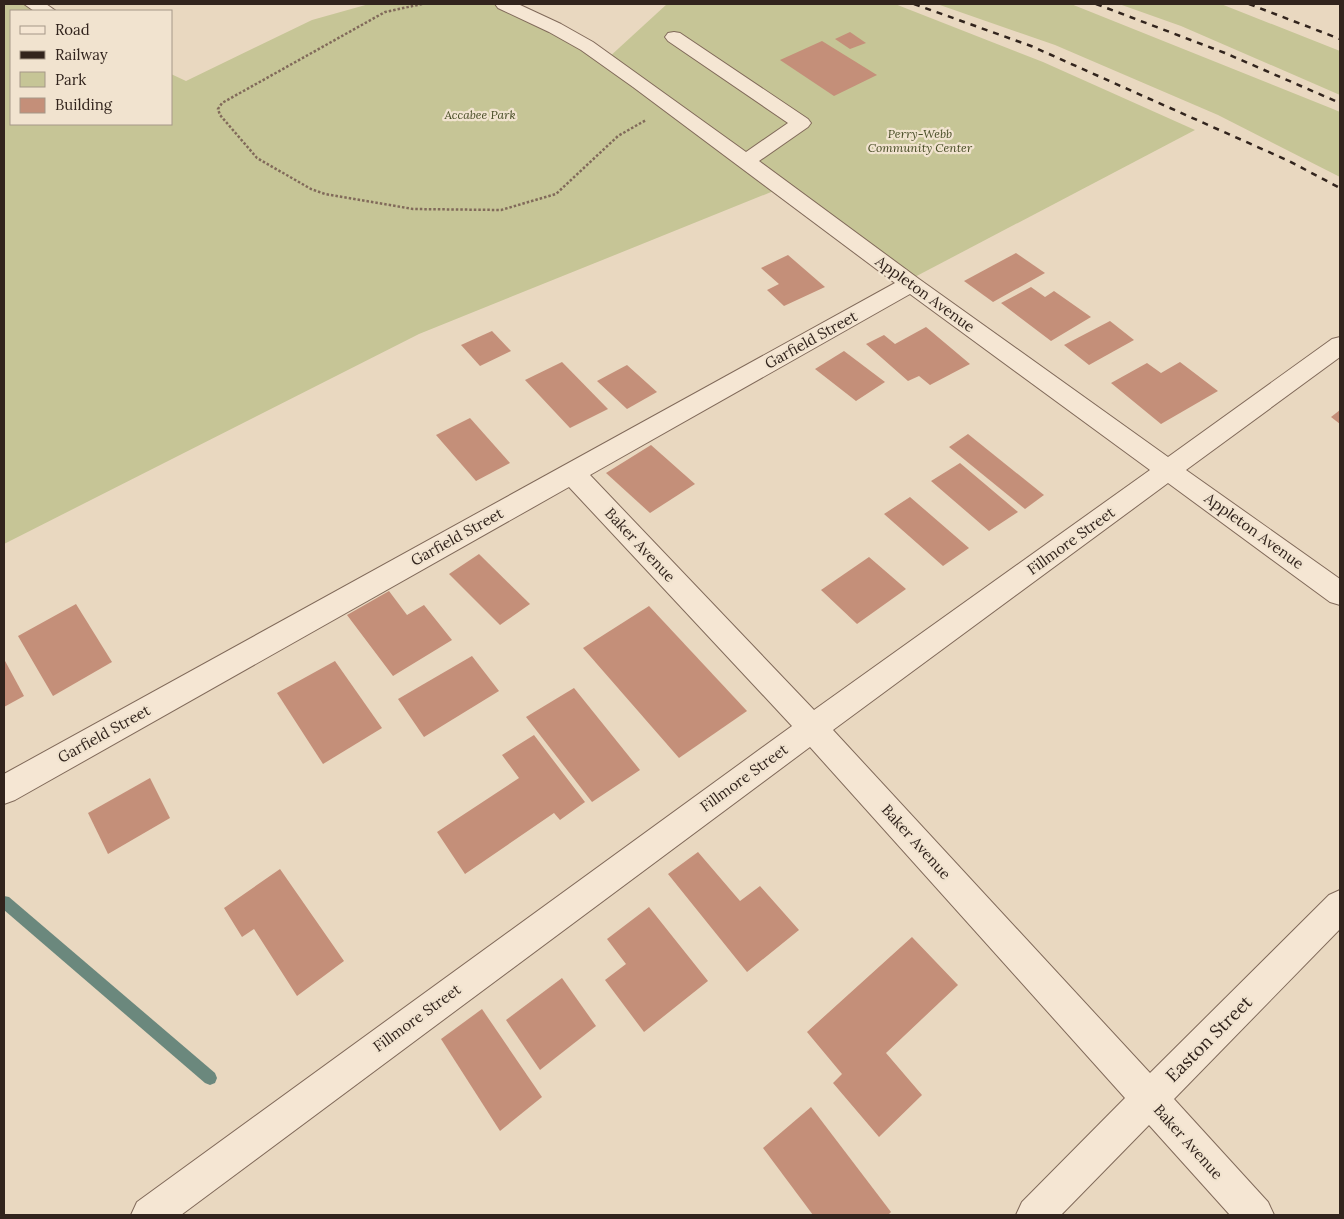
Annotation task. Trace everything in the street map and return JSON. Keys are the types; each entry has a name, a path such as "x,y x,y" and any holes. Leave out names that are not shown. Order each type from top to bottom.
{"street":[{"path":"33,4 45,10"},
{"name":"Appleton Avenue","path":"504,4 555,28 587,46 911,284 1340,594"},
{"path":"674,37 801,123 746,162"},
{"name":"Garfield Street","path":"4,790 911,284"},
{"name":"Fillmore Street","path":"150,1215 812,728 1340,345"},
{"name":"Baker Avenue","path":"572,473 812,728 1255,1215"},
{"name":"Easton Street","path":"1035,1215 1340,906"}],"path":[{"path":"422,4 385,12 222,103 218,109 220,115 257,158 325,194 413,209 485,210 517,207 556,194 626,130 674,109"}],"green space":[{"name":"Accabee Park","path":"4,4 34,4 47,10 10,10 10,125 172,125 172,74 186,81 312,20 369,4 504,4 555,28 781,188 419,334 4,544"},
{"name":"Perry-Webb Community Center","path":"667,4 895,4 1043,62 1195,130 909,280 607,59"},
{"path":"937,4 1071,4 1340,112 1340,177 1218,115 1055,45"},
{"path":"1119,4 1221,4 1340,51 1340,95 1181,26"}],"building":[{"path":"850,32 866,43 850,49 835,39"},
{"path":"822,41 877,75 834,96 780,60"},
{"path":"1016,253 1045,273 993,302 964,281"},
{"path":"788,255 825,287 784,306 767,290 779,284 761,268"},
{"path":"1031,287 1045,297 1054,291 1091,317 1051,341 1001,303"},
{"path":"1110,321 1134,340 1089,365 1064,345"},
{"path":"926,327 970,364 930,385 919,376 908,381 866,344 884,335 895,344"},
{"path":"492,331 511,351 480,366 461,345"},
{"path":"844,351 885,382 856,401 815,369"},
{"path":"562,362 608,409 570,428 525,380"},
{"path":"1180,362 1218,391 1161,424 1111,383 1147,363 1161,373"},
{"path":"627,365 657,392 627,409 597,381"},
{"path":"1340,410 1340,424 1331,417"},
{"path":"470,418 510,463 476,481 436,435"},
{"path":"968,434 1044,495 1025,509 949,447"},
{"path":"651,445 695,484 650,513 606,473"},
{"path":"960,463 1018,512 989,531 931,481"},
{"path":"910,497 969,548 943,566 884,514"},
{"path":"479,554 530,604 500,625 449,574"},
{"path":"869,557 906,589 857,624 821,590"},
{"path":"389,591 407,615 424,605 452,640 393,676 347,615"},
{"path":"76,604 112,662 53,696 18,636"},
{"path":"649,606 747,711 679,758 583,648"},
{"path":"472,656 499,691 424,737 398,699"},
{"path":"4,659 24,696 4,707"},
{"path":"335,661 382,728 323,764 277,693"},
{"path":"574,688 640,770 592,802 526,717"},
{"path":"534,735 585,802 560,820 554,813 465,874 437,832 519,778 502,755"},
{"path":"150,778 170,818 108,854 88,813"},
{"path":"698,852 740,901 760,886 799,930 747,972 668,874"},
{"path":"280,869 344,961 297,996 254,929 242,937 224,908"},
{"path":"649,907 708,981 644,1032 605,980 626,964 607,939"},
{"path":"912,937 958,985 886,1053 922,1095 879,1137 833,1083 842,1074 807,1032"},
{"path":"562,978 596,1026 540,1070 506,1020"},
{"path":"482,1009 542,1097 500,1131 441,1039"},
{"path":"811,1107 891,1212 888,1215 813,1215 763,1148"}],"waterway":[{"path":"4,902 210,1078"}],"railway":[{"path":"914,4 1031,46 1289,161 1340,188"},
{"path":"1096,4 1225,53 1340,103"},
{"path":"1249,4 1340,39"}]}
